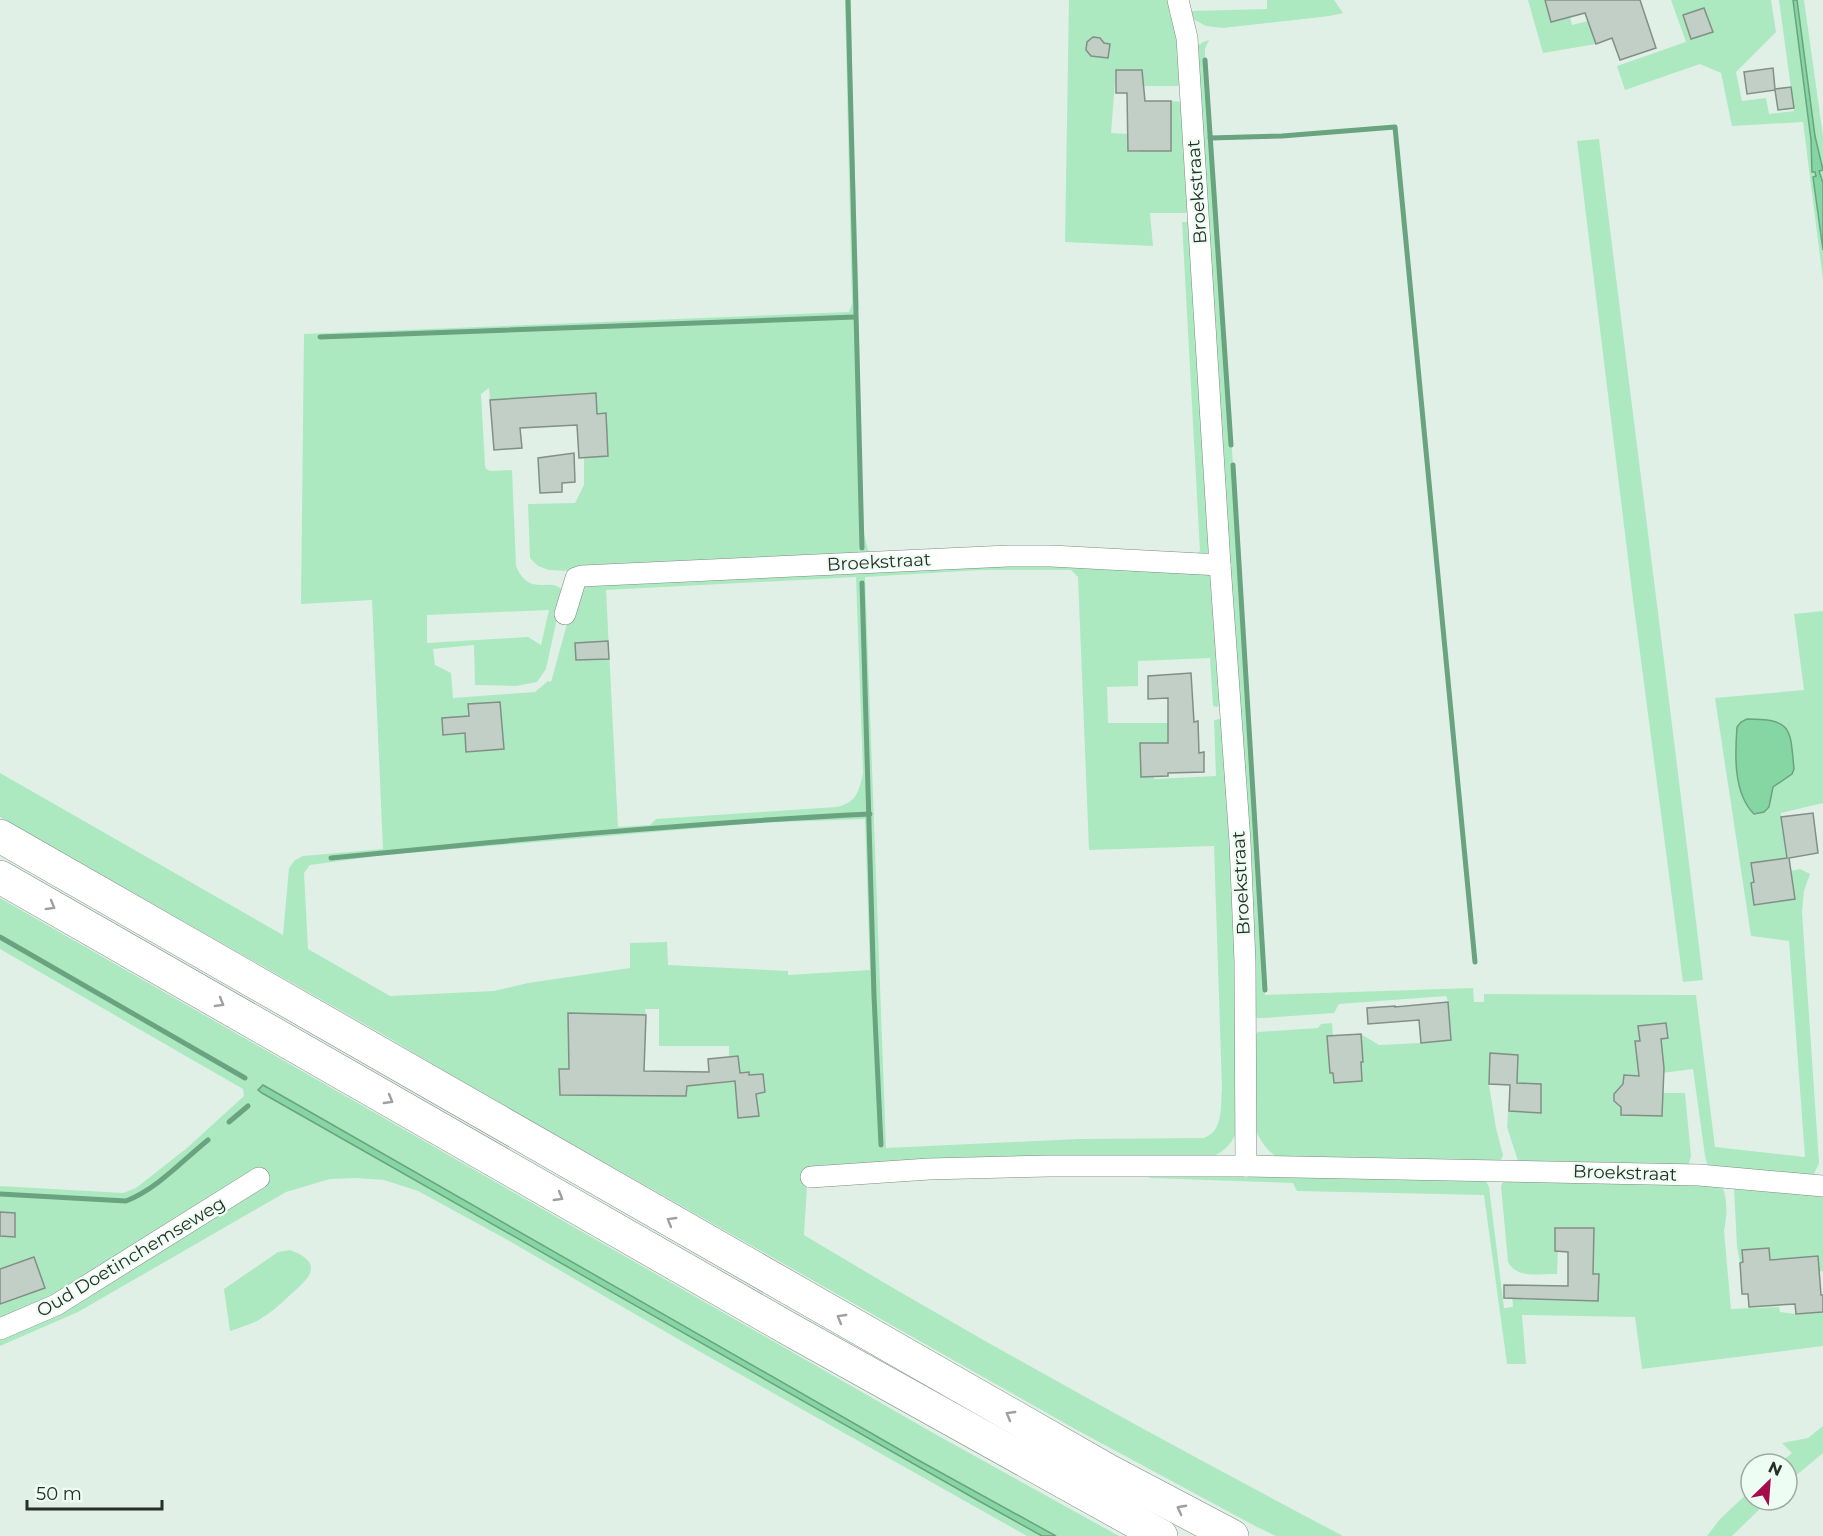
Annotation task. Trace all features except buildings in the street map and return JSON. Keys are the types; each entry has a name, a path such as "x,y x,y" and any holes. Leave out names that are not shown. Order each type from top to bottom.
{"highway":[{"path":"0,836 1086,1458 1233,1536"},
{"path":"0,877 799,1334 1161,1536"}],"street":[{"name":"Broekstraat","path":"1178,0 1187,38 1240,842 1245,963 1246,1166"},
{"name":"Broekstraat","path":"565,614 576,578 582,576 1008,556 1051,556 1220,565"},
{"name":"Broekstraat","path":"811,1177 929,1169 1038,1166 1246,1166 1688,1174 1823,1186"},
{"name":"Oud Doetinchemseweg","path":"0,1329 56,1305 260,1178"}],"shaded area":[{"path":"845,0 851,0 863,530 868,550 874,555 1040,547 1194,556 1200,551 1182,222 1188,222 1193,226 1213,543 1210,551 1200,558 999,551 588,572 549,570 538,566 530,558 528,504 575,503 584,485 584,457 608,455 606,413 597,413 596,393 579,394 579,414 575,413 574,396 490,400 489,388 481,394 485,465 486,469 491,471 512,470 516,566 528,582 553,585 563,591 546,669 537,682 516,686 475,685 474,645 433,649 435,665 451,673 453,698 535,692 548,681 551,682 575,595 584,585 597,581 1029,560 1195,567 1212,576 1216,583 1224,701 1217,707 1213,706 1210,658 1138,661 1138,686 1107,687 1108,723 1168,723 1168,743 1140,744 1140,760 1153,759 1154,779 1216,776 1214,720 1220,719 1226,726 1238,898 1240,973 1238,1127 1230,1144 1221,1152 1204,1160 956,1161 808,1171 804,1235 1071,1389 1343,1536 1276,1536 1257,1527 1075,1429 0,817 0,773 283,935 289,868 295,860 303,856 383,849 372,600 301,604 304,334 849,312 852,304","holes":["981,570 1071,570 1078,577 1089,850 1214,846 1222,1089 1218,1124 1215,1130 1204,1138 1078,1139 886,1148 865,577","856,577 863,773 856,796 848,803 836,807 656,819 650,825 618,827 606,590","549,610 541,645 528,637 427,643 427,615","865,819 870,970 788,975 788,971 668,965 667,942 630,943 630,968 528,983 494,991 390,996 308,949 304,873 310,865 384,855 758,823","645,1009 659,1009 659,1046 729,1046 729,1057 738,1056 740,1073 763,1074 765,1091 756,1094 759,1116 739,1118 735,1081 711,1084 709,1072 688,1072 685,1096 560,1095 559,1070 569,1069 568,1013 646,1015"]},
{"path":"1069,0 1168,0 1178,42 1179,86 1144,86 1116,70 1111,133 1128,134 1128,152 1139,152 1171,101 1183,102 1191,208 1186,213 1150,213 1153,246 1065,242"},
{"path":"1267,0 1334,0 1343,13 1222,28 1206,26 1193,19 1191,11 1267,9"},
{"path":"1528,0 1545,0 1570,17 1572,25 1596,19 1593,33 1596,44 1543,53"},
{"path":"1671,0 1771,0 1776,32 1736,72 1742,101 1766,98 1769,114 1794,111 1779,0 1804,0 1823,136 1823,280 1803,122 1732,126 1721,73 1700,64 1625,90 1617,66 1686,42"},
{"path":"1793,0 1797,0 1815,136 1823,170 1819,171 1823,183 1823,250 1813,177 1816,176 1815,172 1812,172 1811,140"},
{"path":"1209,40 1205,49 1205,60 1233,465 1265,995 1473,988 1474,1002 1484,1002 1484,994 1696,995 1715,1147 1805,1157 1789,941 1751,936 1715,698 1804,690 1794,614 1823,611 1823,803 1781,813 1787,858 1774,860 1791,871 1800,869 1810,874 1804,891 1802,912 1819,1163 1813,1176 1708,1167 1693,1069 1639,1076 1639,1093 1685,1093 1691,1156 1688,1167 1519,1164 1507,1127 1510,1085 1489,1085 1503,1155 1500,1163 1282,1160 1263,1144 1258,1136 1253,1037 1258,1032 1318,1028 1321,1024 1332,1023 1333,1036 1361,1034 1379,1045 1421,1043 1448,1002 1446,996 1339,1004 1334,1013 1264,1018 1257,1018 1253,1014 1196,47"},
{"path":"1599,139 1703,980 1683,982 1633,599 1577,141"},
{"path":"1747,719 1773,721 1786,729 1790,736 1794,769 1792,774 1773,787 1769,807 1764,812 1754,814 1742,795 1736,761 1737,727"},
{"path":"0,898 935,1434 1119,1536 1027,1536 504,1238 418,1191 384,1180 330,1179 286,1192 78,1312 0,1346 0,1337 110,1266 0,1322 0,1186 123,1193 136,1188 187,1148 244,1096 243,1089 0,949"},
{"path":"263,1085 918,1460 1056,1536 1042,1536 979,1501 262,1093 258,1090"},
{"path":"1140,1174 1484,1178 1489,1187 1504,1308 1513,1307 1512,1293 1522,1285 1522,1300 1597,1301 1599,1275 1585,1274 1575,1251 1558,1251 1557,1274 1530,1274 1512,1268 1508,1262 1501,1186 1505,1178 1722,1186 1726,1202 1724,1231 1731,1309 1779,1307 1780,1312 1796,1314 1823,1312 1823,1346 1642,1369 1635,1317 1522,1315 1526,1364 1507,1364 1484,1195 1297,1191 1293,1183 1150,1178"},
{"path":"1734,1188 1823,1192 1823,1271 1819,1272 1817,1256 1770,1260 1769,1248 1740,1263"},
{"path":"290,1250 308,1260 311,1271 308,1277 266,1315 257,1321 230,1331 224,1289 278,1252"},
{"path":"1823,1426 1823,1453 1799,1473 1799,1452 1791,1452 1782,1443 1808,1438"},
{"path":"1739,1501 1739,1512 1757,1512 1732,1536 1707,1536 1720,1519"}],"waterway":[{"path":"848,0 862,548"},
{"path":"1205,60 1231,445"},
{"path":"1210,138 1282,136 1395,127 1475,962"},
{"path":"320,337 855,317"},
{"path":"1233,465 1265,990"},
{"path":"862,583 874,996 881,1145"},
{"path":"331,858 600,833 870,814"},
{"path":"0,937 245,1078"},
{"path":"229,1122 248,1106"},
{"path":"0,1194 126,1201 159,1182 208,1140"}]}
